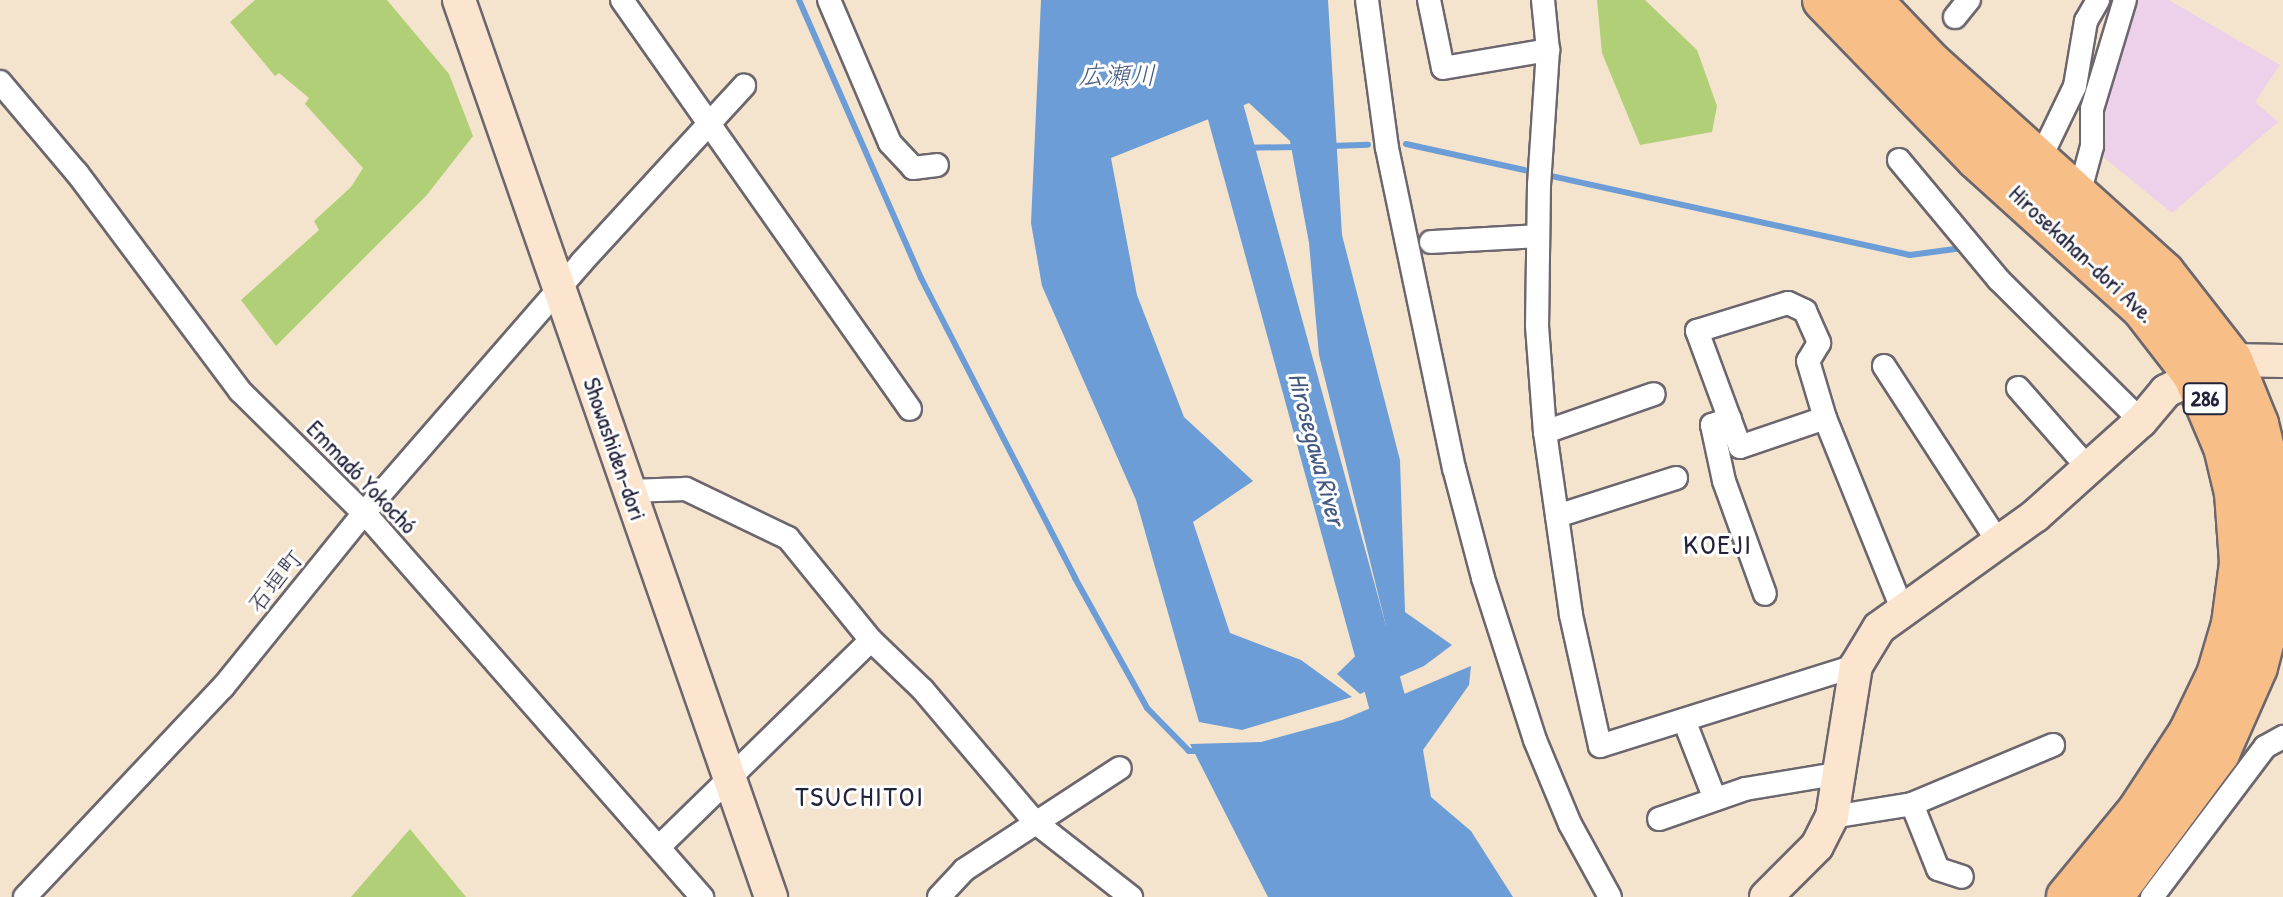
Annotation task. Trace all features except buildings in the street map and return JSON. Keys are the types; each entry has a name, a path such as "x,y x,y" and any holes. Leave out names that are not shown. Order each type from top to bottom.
{"highway":[{"name":"Hirosekahan-dori Ave.","path":"1824,0 1977,158 2213,367 2225,447 2236,493 2241,563 2233,624 2218,675 2190,733 2139,811 2068,897"},
{"name":"Hirosekahan-dori Ave.","path":"1870,0 2038,163 2163,273 2213,367 2257,424 2273,490 2280,541 2272,606 2239,710 2191,795 2111,897"}],"street":[{"name":"Showashiden-dori","path":"459,0 727,779 771,897"},
{"path":"622,0 910,409"},
{"path":"829,0 890,143 913,168 937,165"},
{"path":"1367,0 1390,164 1454,468 1483,578 1535,740 1570,824 1610,897"},
{"path":"1429,0 1443,68 1548,50"},
{"path":"1543,0 1548,50 1538,236 1545,432 1571,615 1600,746 1856,666"},
{"path":"2038,163 2075,86 2086,21 2098,0"},
{"path":"2078,198 2092,146 2092,109 2125,0"},
{"name":"Emmadó Yokochó","path":"0,82 77,173 240,391 364,513 702,897"},
{"name":"石垣町","path":"25,897 223,687 364,513 744,86"},
{"path":"1899,160 1999,280 2141,421"},
{"path":"1431,242 1538,236"},
{"path":"1825,418 1740,447 1697,331 1788,303 1805,311 1819,343 1808,361 1825,418 1903,611"},
{"path":"1766,897 1817,846 1832,817 1842,773 1856,666 1879,628 1999,543 2090,470 2141,421 2166,391 2213,367 2283,361"},
{"path":"1884,366 1999,543"},
{"path":"2018,388 2090,470"},
{"path":"1545,432 1654,394"},
{"path":"1730,419 1712,425 1724,481 1765,594"},
{"path":"1557,516 1676,478"},
{"path":"629,491 686,489 788,538 871,640 923,690 1035,822 1131,897"},
{"path":"659,847 871,640"},
{"path":"1684,720 1715,799"},
{"path":"2152,897 2265,747 2283,737"},
{"path":"1832,817 1912,804 2053,745"},
{"path":"939,897 964,870 1120,768"},
{"path":"1659,819 1715,799 1822,773 1842,773"},
{"path":"1912,804 1938,869 1962,877"}],"shaded area":[{"path":"2135,0 2169,0 2280,65 2255,102 2278,122 2172,213 2097,152 2099,114"}],"green space":[{"path":"255,0 387,0 449,74 473,136 426,196 276,346 241,300 319,230 314,221 351,187 363,168 305,104 309,98 279,73 275,76 230,22"},
{"path":"1597,0 1645,0 1697,50 1717,106 1712,132 1640,145 1602,53"},
{"path":"410,829 466,897 351,897"}],"water":[{"name":"広瀬川","path":"1041,0 1328,0 1342,235 1400,460 1405,612 1452,645 1424,666 1360,694 1337,674 1386,626 1319,355 1309,243 1290,141 1249,103 1111,158 1137,295 1184,417 1253,481 1193,522 1230,633 1301,660 1352,697 1242,730 1199,722 1136,500 1042,286 1031,223"},
{"path":"1471,666 1469,685 1423,750 1431,797 1471,831 1513,897 1268,897 1190,744 1261,742 1342,720"}],"waterway":[{"path":"799,0 921,278 1075,578 1147,708 1189,751 1199,751"},
{"name":"Hirosegawa River","path":"1195,0 1400,749"},
{"path":"1406,144 1910,255 1963,248"},
{"path":"1331,146 1368,145"},
{"path":"1236,148 1296,147"}],"district":[{"name":"KOEJI","path":"1718,544"},
{"name":"TSUCHITOI","path":"860,796"}]}
